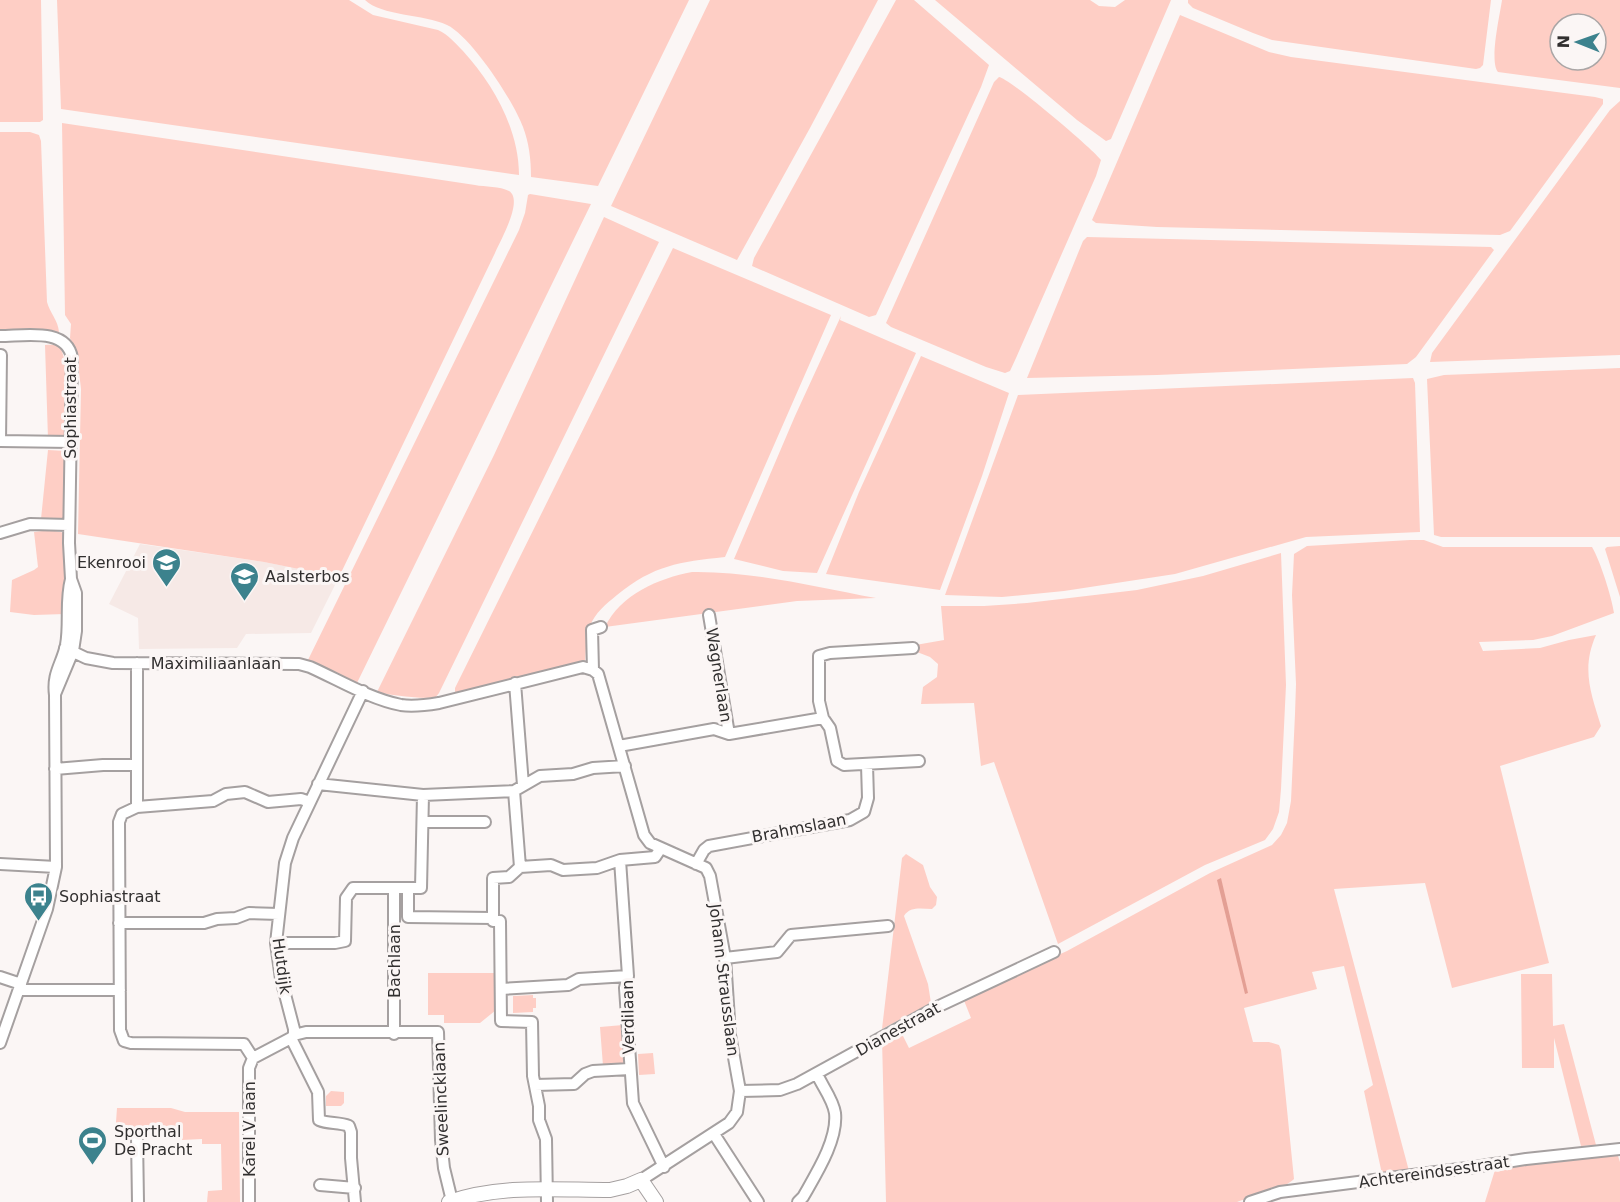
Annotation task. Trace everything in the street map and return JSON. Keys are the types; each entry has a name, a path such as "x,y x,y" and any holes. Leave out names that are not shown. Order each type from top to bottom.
{"street":[{"name":"Sophiastraat","path":"0,336 58,337 67,345 72,358 69,525 71,579 76,593 76,636 69,650 55,695 56,867 49,901 20,987 4,1021 0,1044"},
{"path":"1,355 0,441 71,442"},
{"path":"0,533 30,524 69,525"},
{"name":"Wagnerlaan","path":"709,615 729,734"},
{"name":"Johann Strausslaan","path":"601,627 592,630 592,670 598,674 645,835 650,843 706,868 710,876 725,958 730,1035 740,1091 737,1112 729,1124 641,1180"},
{"path":"912,648 830,653 819,656 819,701 823,718 830,728 837,761 844,765 919,761"},
{"name":"Maximiliaanlaan","path":"69,650 86,658 113,663 299,664 363,691"},
{"path":"137,663 137,807"},
{"path":"363,691 402,705 420,706 583,667 592,670"},
{"path":"515,683 519,867"},
{"name":"Hutdijk","path":"355,1202 351,1132 348,1126 319,1120 318,1092 292,1036 294,1029 281,979 276,943 285,863 293,838 363,691"},
{"path":"619,746 714,729 729,734 823,718"},
{"path":"55,769 137,765"},
{"name":"Brahmslaan","path":"696,864 709,846 850,820 864,812 868,798 867,765"},
{"path":"318,784 423,795 518,788 540,776 573,774 593,768 626,766"},
{"path":"292,1036 253,1058 244,1044 131,1043 124,1041 120,1030 119,822 122,814 137,807 213,801 226,794 246,792 268,802 301,799 309,802"},
{"path":"276,943 345,941 346,898 353,888 421,888 423,795"},
{"path":"423,822 485,822"},
{"path":"493,918 493,878 509,877 519,867 551,865 563,870 597,868 620,860 655,857 661,848"},
{"name":"Verdilaan","path":"620,860 628,976 625,988 633,1103 664,1167"},
{"path":"0,864 56,867"},
{"name":"Bachlaan","path":"394,888 394,1034"},
{"path":"408,888 408,917 493,918 493,921 500,921 501,1021 532,1022 533,1076 539,1106 539,1120 546,1139 547,1196"},
{"path":"119,922 204,923 217,919 236,918 249,913 279,914"},
{"path":"725,958 777,952 791,935 888,926"},
{"name":"Dianestraat","path":"740,1091 780,1090 817,1074 937,1007 1054,952"},
{"path":"501,989 568,986 579,979 628,976"},
{"path":"0,977 20,987 120,990"},
{"name":"Sweelincklaan","path":"292,1036 306,1032 394,1034 438,1032 441,1140 451,1201"},
{"name":"Karel V laan","path":"249,1202 249,1068 253,1058"},
{"path":"535,1085 574,1084 585,1074 593,1071 630,1069"},
{"path":"798,1202 825,1158 834,1128 835,1112 817,1074"},
{"path":"714,1134 758,1202"},
{"path":"137,1137 138,1202"},
{"name":"Achtereindsestraat","path":"1250,1202 1280,1192 1526,1159 1620,1149"},
{"path":"451,1201 473,1194 498,1190 547,1196 610,1190 641,1180 656,1202"},
{"path":"320,1185 355,1188"}],"shaded area":[{"path":"0,0 41,0 43,120 40,122 0,122"},
{"path":"57,0 349,0 373,15 438,30 463,51 494,93 509,124 518,158 519,175 61,109"},
{"path":"365,0 689,0 598,186 531,177 528,145 518,116 491,71 468,42 447,25 438,21 381,9"},
{"path":"710,0 878,0 737,260 611,206"},
{"path":"896,0 914,0 989,65 876,315 869,317 752,266 754,258"},
{"path":"935,0 1090,0 1099,6 1115,7 1125,0 1171,0 1111,139 1106,141 1077,120"},
{"path":"1188,0 1491,0 1483,65 1476,69 1272,40 1193,8"},
{"path":"1502,0 1620,0 1620,88 1498,72 1495,58 1497,26"},
{"path":"1180,15 1269,52 1291,57 1595,97 1603,99 1603,104 1510,231 1500,235 1157,227 1096,223 1092,220"},
{"path":"999,77 1051,115 1101,160 1016,358 1010,371 1005,373 986,367 886,323 994,82"},
{"path":"1620,101 1620,355 1430,362 1432,353 1610,110"},
{"path":"62,123 497,187 509,191 513,196 514,203 506,230 339,577 264,562 78,534 81,389 77,355 70,338 71,324 65,315"},
{"path":"0,132 30,132 39,135 41,141 47,302 59,332 0,330"},
{"path":"530,194 591,204 356,685 307,662 519,230"},
{"path":"604,217 659,242 439,693 435,698 428,698 377,692 494,455"},
{"path":"1087,237 1491,247 1494,250 1416,357 1407,364 1027,378 1083,241"},
{"path":"673,248 831,315 725,557 680,563 655,571 630,585 601,609 592,621 585,663 455,696 455,688"},
{"path":"841,316 840,320 916,353 817,573 783,571 734,559 795,416"},
{"path":"45,345 59,347 65,363 66,439 48,439"},
{"path":"921,356 1009,393 982,476 940,590 826,574 859,492"},
{"path":"1620,368 1620,537 1441,537 1434,535 1427,379 1444,375"},
{"path":"1413,378 1420,532 1306,537 1175,574 1064,591 1002,597 945,595 1018,395"},
{"path":"48,450 66,451 65,521 51,518 41,519"},
{"path":"50,530 65,533 65,614 34,615 10,612 12,580 38,567 34,532"},
{"path":"1424,540 1443,547 1592,547 1605,579 1614,613 1552,636 1533,640 1479,642 1483,651 1540,648 1596,635 1591,647 1588,670 1591,692 1601,726 1594,737 1500,766 1549,963 1452,988 1425,883 1334,889 1409,1171 1382,1174 1364,1091 1373,1085 1344,966 1312,972 1317,989 1244,1008 1253,1042 1269,1042 1279,1045 1281,1050 1294,1179 1284,1186 1237,1202 886,1202 882,1039 900,1030 909,1048 971,1018 963,998 1067,951 1210,873 1272,845 1281,835 1287,823 1291,801 1296,684 1292,595 1294,554 1307,546"},
{"path":"140,544 264,562 339,577 311,633 246,634 237,648 139,649 138,618 109,604"},
{"path":"1620,546 1620,597 1605,549"},
{"path":"1281,553 1286,685 1279,812 1273,829 1265,840 1205,865 1058,944 994,762 981,766 974,703 921,704 923,687 937,677 938,664 930,657 904,647 944,640 941,606 1027,603 1137,590 1203,576"},
{"path":"692,572 761,577 876,598 797,601 605,627 620,606 630,597 654,584"},
{"path":"906,854 923,865 930,887 937,897 936,905 932,909 913,909 904,916 928,984 931,1003 882,1029 902,858"},
{"path":"1221,878 1248,993 1245,994 1217,880"},
{"path":"428,973 496,973 496,1010 480,1023 444,1023 444,1015 428,1015"},
{"path":"1521,974 1552,974 1553,1026 1564,1024 1596,1145 1581,1146 1554,1038 1554,1068 1522,1068"},
{"path":"533,995 533,998 536,998 536,1008 533,1008 533,1012 513,1013 513,996"},
{"path":"623,1025 625,1061 621,1065 603,1066 600,1027"},
{"path":"653,1053 655,1074 639,1075 638,1054"},
{"path":"331,1091 344,1092 344,1103 341,1106 326,1106 326,1096"},
{"path":"117,1108 239,1112 240,1202 207,1202 208,1191 222,1190 221,1144 202,1144 202,1139 182,1140 182,1137 115,1136"},
{"path":"1602,1156 1618,1156 1620,1202 1485,1202 1495,1170"}],"place":[{"name":"Ekenrooi","path":"167,588"},
{"name":"Aalsterbos","path":"244,602"},
{"name":"Sophiastraat","path":"38,922"},
{"name":"Sporthal De Pracht","path":"93,1166"}]}
